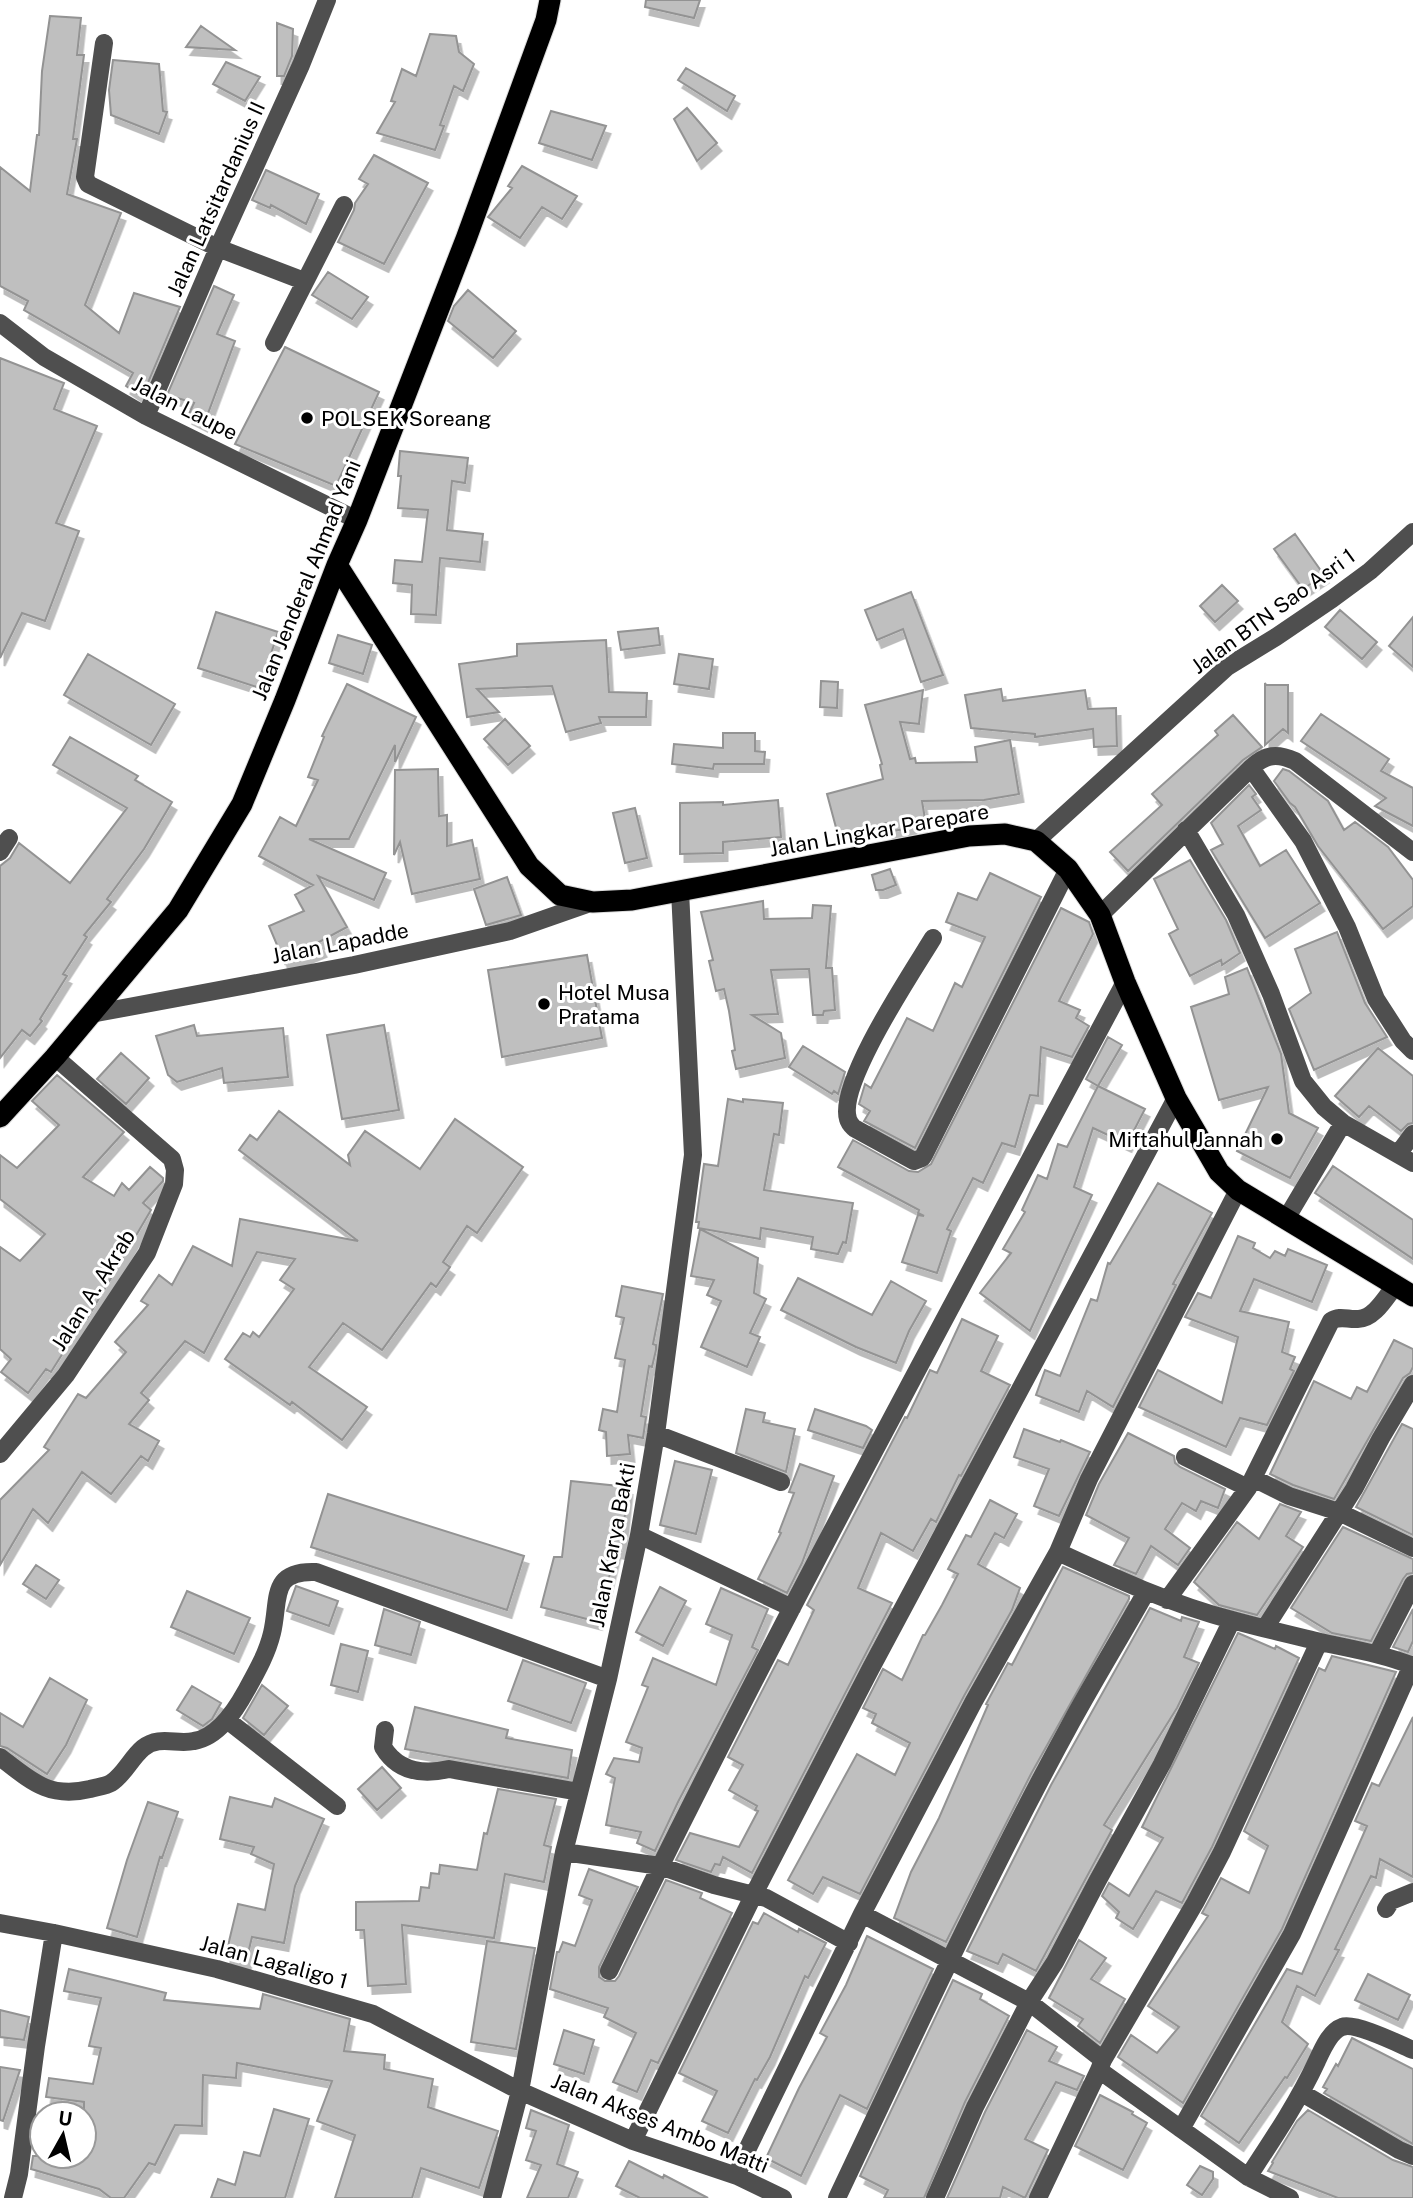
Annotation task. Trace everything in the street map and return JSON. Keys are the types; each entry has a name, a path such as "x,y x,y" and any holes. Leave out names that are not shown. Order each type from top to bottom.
{"highway":[{"name":"Jalan Jenderal Ahmad Yani","path":"0,1117 55,1057 178,910 242,804 357,520 466,239 546,20 550,0"},
{"name":"Jalan Lingkar Parepare","path":"337,565 529,866 560,895 593,902 632,900 969,836 1005,834 1036,841 1068,869 1100,915 1125,982 1176,1098 1219,1172 1238,1191 1404,1291"}],"street":[{"name":"Jalan Latsitardanius II","path":"146,416 218,248 302,65 327,0"},
{"path":"104,43 85,177 88,184 218,248 304,281"},
{"path":"274,343 344,205"},
{"name":"Jalan Laupe","path":"0,323 44,357 146,416 357,520"},
{"name":"Jalan BTN Sao Asri 1","path":"1036,841 1227,667 1332,599 1370,571 1413,532"},
{"path":"1100,915 1260,759 1268,756 1282,755 1295,761 1413,852"},
{"path":"1251,768 1303,841 1346,927 1376,999 1403,1041 1413,1051"},
{"path":"1186,830 1236,915 1271,994 1303,1081 1324,1107 1343,1123 1406,1158 1413,1134"},
{"path":"933,938 882,1021 852,1085 847,1111 849,1122 854,1128 914,1161 924,1155 1068,869"},
{"name":"Jalan Karya Bakti","path":"492,2198 520,2091 564,1852 608,1679 639,1535 656,1434 693,1155 680,891"},
{"name":"Jalan Lapadde","path":"91,1014 354,965 510,931 593,902"},
{"path":"609,1971 792,1608 1125,982"},
{"name":"Jalan A. Akrab","path":"0,1454 66,1375 147,1253 174,1184 175,1170 172,1159 55,1057"},
{"path":"633,2141 754,1894 1176,1098"},
{"path":"1286,1219 1343,1123"},
{"path":"737,2176 744,2156 862,1914 974,1701 1058,1552 1089,1479 1238,1191"},
{"path":"1167,1600 1250,1483 1331,1321 1336,1318 1360,1320 1369,1317 1404,1291"},
{"path":"1265,1628 1339,1512 1413,1384"},
{"path":"656,1434 781,1482"},
{"path":"1185,1457 1250,1483 1339,1512 1413,1548"},
{"path":"639,1535 792,1608"},
{"path":"1058,1552 1167,1600 1232,1620 1377,1654 1412,1665 1292,1934 1181,2129"},
{"path":"0,1758 52,1791 79,1791 110,1784 144,1747 158,1740 193,1742 209,1737 227,1720 263,1658 272,1633 277,1592 287,1577 301,1572 317,1572 608,1679"},
{"path":"1377,1654 1413,1584"},
{"path":"837,2198 950,1960 1072,1721 1146,1592"},
{"path":"935,2198 975,2107 1029,2003 1055,1962 1163,1764 1232,1620"},
{"path":"1038,2198 1101,2065 1222,1852 1319,1642"},
{"path":"227,1720 337,1806"},
{"path":"385,1730 383,1748 390,1759 410,1771 435,1772 449,1769 579,1792"},
{"path":"564,1852 660,1866 714,1885 754,1894 775,1901 849,1943"},
{"path":"1386,1909 1391,1901 1413,1892"},
{"path":"862,1914 1029,2003 1181,2129 1248,2177 1290,2198"},
{"name":"Jalan Lagaligo 1","path":"0,1923 217,1969 373,2014 520,2091"},
{"path":"13,2198 19,2174 54,1933"},
{"path":"1248,2177 1302,2093 1325,2045 1338,2028 1355,2027 1413,2050"},
{"name":"Jalan Akses Ambo Matti","path":"520,2091 633,2141 737,2176 783,2198"},
{"path":"1302,2093 1413,2156"}],"building":[{"path":"646,0 700,0 694,18 645,7"},
{"path":"50,16 81,18 77,55 84,55 73,139 77,139 67,194 121,213 85,305 119,333 134,293 180,307 142,397 126,386 133,373 24,310 28,301 0,286 0,167 30,191 39,135 42,71"},
{"path":"277,23 293,29 292,56 284,76 277,76"},
{"path":"201,26 235,50 186,47"},
{"path":"430,34 456,36 459,52 474,64 463,91 454,86 440,125 444,126 435,150 377,133 395,102 391,101 402,69 416,76"},
{"path":"113,60 159,64 163,111 167,112 159,134 111,115 109,90"},
{"path":"226,62 260,77 245,101 213,84"},
{"path":"686,68 735,96 727,111 678,80"},
{"path":"687,108 717,143 697,161 674,119"},
{"path":"551,111 606,126 592,160 539,143"},
{"path":"374,155 428,183 384,264 338,242 355,203 368,184 359,179"},
{"path":"522,166 577,196 562,219 542,207 520,238 488,217 512,188 508,186"},
{"path":"266,170 319,194 306,224 271,205 270,208 252,200"},
{"path":"328,272 368,297 352,319 312,295"},
{"path":"214,286 234,295 217,334 235,341 204,424 188,416 194,403 167,395"},
{"path":"468,290 516,331 493,358 448,321 454,306"},
{"name":"POLSEK Soreang","path":"285,347 379,392 336,486 235,444"},
{"path":"0,358 64,383 54,409 97,426 56,523 79,531 45,621 22,613 0,658"},
{"path":"400,451 468,458 465,483 452,481 447,530 483,534 480,562 440,558 436,615 411,614 412,585 393,583 395,560 422,562 428,510 398,508"},
{"path":"1295,534 1324,575 1303,589 1274,549"},
{"path":"1222,585 1238,601 1215,622 1200,606"},
{"path":"911,592 943,675 921,682 903,629 877,640 865,610"},
{"path":"1340,610 1377,642 1362,659 1325,627"},
{"path":"216,612 278,632 260,688 198,668"},
{"path":"1413,617 1413,667 1389,646"},
{"path":"658,628 660,645 621,650 618,632"},
{"path":"338,635 372,645 363,674 329,663"},
{"path":"606,640 609,692 647,693 646,717 599,717 601,723 566,732 552,686 477,689 499,712 467,717 459,664 517,656 517,644"},
{"path":"88,654 175,704 151,745 64,695"},
{"path":"679,654 713,659 709,689 674,684"},
{"path":"821,681 838,682 837,708 820,707"},
{"path":"1265,683 1288,685 1288,733 1283,729 1265,745"},
{"path":"347,684 416,717 395,762 395,745 349,839 309,839 386,873 374,900 318,876 347,927 319,942 322,949 285,964 269,926 304,911 295,895 313,885 259,856 280,817 296,826 318,780 308,777 324,737 322,736"},
{"path":"1001,689 1003,701 1085,690 1088,709 1116,708 1117,746 1094,747 1093,729 1035,737 1035,734 971,728 965,695"},
{"path":"923,690 919,724 900,722 910,759 915,758 916,763 977,762 975,747 1010,740 1019,794 984,800 922,801 926,825 888,832 887,823 838,835 827,794 883,779 882,764 865,705"},
{"path":"1321,714 1389,759 1381,771 1413,788 1413,826 1375,806 1386,798 1301,741"},
{"path":"1233,715 1262,747 1243,760 1128,871 1110,852 1162,805 1152,794 1218,735 1215,731"},
{"path":"505,719 530,746 508,765 484,739"},
{"path":"723,733 755,733 755,751 765,752 764,764 714,764 713,769 672,764 674,744 723,748"},
{"path":"70,737 138,776 135,780 172,802 144,849 107,899 111,902 84,935 87,937 63,974 67,976 40,1019 42,1021 30,1036 22,1030 0,1058 0,866 10,858 19,843 70,883 127,808 53,765"},
{"path":"438,769 439,816 447,815 447,846 472,840 480,879 412,894 400,842 394,855 395,770"},
{"path":"1283,769 1328,801 1344,830 1355,822 1388,847 1413,880 1413,906 1383,929 1318,846 1295,807 1274,781"},
{"path":"1249,785 1256,794 1252,797 1261,810 1238,826 1260,866 1286,850 1320,903 1265,938 1211,850 1223,844 1211,823"},
{"path":"778,800 781,837 723,842 723,853 680,854 680,803 723,802 723,805"},
{"path":"635,808 647,858 625,863 613,813"},
{"path":"1190,860 1226,920 1240,953 1222,965 1221,960 1190,976 1169,934 1178,929 1154,879"},
{"path":"890,869 896,885 876,890 872,875"},
{"path":"990,873 1041,897 915,1148 864,1121 870,1111 859,1104 865,1084 871,1088 907,1018 933,1031 955,983 962,987 985,937 946,922 958,893 977,900"},
{"path":"507,877 521,915 486,925 474,889"},
{"path":"763,901 764,919 812,918 813,905 831,906 826,968 832,968 835,1010 824,1011 823,1015 813,1015 809,969 771,970 778,1014 752,1015 781,1033 785,1058 736,1069 729,1011 724,989 716,991 709,961 713,960 701,912"},
{"path":"1061,908 1089,922 1093,934 1059,1001 1080,1010 1076,1018 1089,1026 1072,1057 1041,1047 1038,1096 1030,1095 1015,1147 1002,1143 983,1183 973,1178 947,1229 951,1231 937,1273 902,1262 918,1215 924,1216 918,1213 919,1210 838,1167 853,1140 909,1171 918,1172 931,1164"},
{"path":"1337,932 1365,1003 1387,1037 1314,1070 1289,1009 1311,993 1295,949"},
{"name":"Hotel Musa Pratama","path":"587,955 602,1038 502,1057 488,970"},
{"path":"1247,968 1281,1054 1289,1113 1318,1128 1290,1178 1237,1151 1268,1087 1219,1100 1191,1007 1229,994 1225,977"},
{"path":"194,1025 197,1036 283,1028 288,1077 224,1083 222,1068 177,1082 168,1075 156,1036"},
{"path":"384,1025 399,1110 342,1119 327,1035"},
{"path":"1108,1037 1122,1045 1098,1086 1086,1079"},
{"path":"803,1046 845,1072 838,1094 834,1091 832,1094 789,1067"},
{"path":"1378,1048 1413,1076 1413,1123 1401,1131 1369,1106 1359,1117 1335,1096"},
{"path":"121,1053 149,1078 126,1104 97,1079"},
{"path":"57,1075 124,1132 83,1177 114,1196 122,1183 129,1190 150,1167 163,1181 143,1203 151,1210 87,1319 85,1318 51,1372 46,1369 28,1393 1,1372 11,1359 0,1349 0,1247 20,1261 45,1234 0,1199 0,1155 17,1168 59,1125 32,1101"},
{"path":"1098,1086 1145,1109 1127,1144 1093,1128 1074,1187 1092,1195 1030,1331 980,1293 1011,1253 1003,1249 1025,1212 1022,1210 1038,1175 1047,1179 1058,1144 1067,1147"},
{"path":"728,1099 783,1103 779,1135 774,1134 764,1190 853,1203 846,1243 843,1242 838,1254 811,1249 813,1237 761,1228 760,1239 698,1228 699,1222 696,1222 704,1164 718,1166"},
{"path":"279,1111 350,1165 348,1155 365,1131 420,1169 455,1119 523,1167 477,1233 467,1226 443,1262 450,1267 436,1287 431,1283 382,1350 343,1323 309,1367 367,1407 342,1440 292,1402 290,1405 225,1359 243,1333 250,1337 253,1332 259,1337 294,1289 280,1280 295,1259 257,1252 204,1353 185,1341 141,1393 149,1400 129,1424 159,1441 148,1461 141,1456 111,1494 82,1472 48,1523 33,1509 0,1565 0,1500 49,1450 44,1447 78,1394 86,1398 126,1352 115,1342 148,1305 141,1301 159,1275 172,1285 193,1246 232,1266 240,1219 358,1241 239,1150 250,1135 257,1140"},
{"path":"1333,1166 1413,1220 1413,1259 1315,1193"},
{"path":"1158,1183 1212,1213 1173,1284 1176,1285 1113,1407 1087,1391 1079,1412 1036,1395 1045,1370 1060,1376 1091,1299 1097,1301 1108,1263 1110,1264"},
{"path":"700,1229 758,1258 754,1293 766,1299 750,1333 760,1337 747,1367 701,1347 721,1301 707,1295 714,1280 691,1276"},
{"path":"1238,1236 1255,1243 1253,1248 1270,1258 1275,1251 1285,1256 1288,1249 1327,1265 1312,1302 1254,1279 1240,1311 1289,1322 1282,1352 1295,1357 1290,1369 1294,1371 1267,1425 1240,1418 1226,1447 1139,1407 1158,1370 1222,1403 1238,1337 1185,1317 1198,1293 1211,1298"},
{"path":"798,1278 872,1315 891,1281 926,1301 909,1331 896,1363 856,1347 781,1310"},
{"path":"622,1286 663,1294 653,1344 656,1345 656,1350 652,1367 649,1366 641,1416 646,1417 643,1438 628,1435 630,1454 607,1456 606,1432 599,1430 603,1409 617,1412 625,1360 615,1358 624,1318 616,1316"},
{"path":"962,1319 998,1336 981,1371 1010,1385 961,1476 959,1475 936,1522 931,1519 913,1551 881,1533 858,1588 892,1603 752,1873 723,1857 720,1865 715,1864 711,1872 676,1860 690,1833 739,1847 758,1811 755,1810 757,1806 729,1790 743,1765 728,1757 778,1660 788,1665 814,1610 807,1605 930,1370 937,1373"},
{"path":"1394,1340 1413,1349 1413,1367 1403,1378 1334,1499 1270,1474 1314,1381 1351,1399 1357,1387 1367,1392"},
{"path":"746,1409 765,1413 763,1422 795,1429 786,1472 736,1453"},
{"path":"815,1409 872,1430 863,1448 808,1430"},
{"path":"1402,1424 1413,1429 1413,1535 1356,1507"},
{"path":"1024,1429 1090,1452 1059,1516 1034,1506 1049,1469 1014,1457"},
{"path":"1128,1433 1174,1456 1175,1463 1180,1467 1225,1489 1218,1508 1201,1501 1196,1511 1182,1503 1165,1529 1190,1548 1178,1565 1151,1546 1136,1574 1114,1565 1129,1538 1086,1515 1099,1484"},
{"path":"675,1461 712,1470 696,1534 660,1525"},
{"path":"800,1464 834,1476 802,1563 787,1593 758,1579 781,1533 779,1532 794,1493 789,1492"},
{"path":"571,1481 628,1487 621,1551 616,1550 598,1622 541,1607 554,1557 562,1557"},
{"path":"328,1494 524,1556 507,1610 311,1547"},
{"path":"990,1500 1017,1514 1004,1538 995,1533 978,1564 1020,1588 1012,1610 860,1894 823,1877 813,1894 788,1880 857,1754 895,1775 910,1743 872,1723 876,1714 863,1708 883,1669 902,1680 923,1635 958,1574 948,1569 966,1535 971,1537"},
{"path":"1280,1504 1301,1512 1286,1536 1303,1547 1257,1615 1219,1605 1194,1582 1237,1522 1259,1539"},
{"path":"1343,1527 1413,1559 1413,1573 1407,1574 1403,1579 1371,1641 1332,1633 1291,1608"},
{"path":"36,1565 59,1580 46,1599 23,1584"},
{"path":"1063,1567 1129,1596 1129,1599 1031,1774 946,1942 894,1918 911,1872 939,1818 988,1705 986,1704 1008,1663 1012,1665"},
{"path":"296,1586 338,1601 329,1626 287,1611"},
{"path":"660,1587 686,1601 663,1646 636,1632"},
{"path":"721,1588 768,1609 752,1647 758,1650 655,1851 637,1843 641,1832 606,1825 615,1778 606,1774 614,1758 639,1762 642,1748 626,1742 648,1687 642,1685 653,1658 716,1685 732,1635 706,1624"},
{"path":"187,1591 250,1618 234,1654 171,1627"},
{"path":"1150,1608 1181,1621 1182,1617 1199,1622 1184,1657 1199,1663 1177,1708 1104,1825 1112,1830 1036,1971 1003,1954 998,1964 967,1951 1051,1785"},
{"path":"384,1609 420,1622 411,1655 375,1645"},
{"path":"1413,1609 1413,1641 1408,1652 1393,1647"},
{"path":"1238,1633 1275,1649 1276,1646 1299,1658 1212,1847 1182,1903 1156,1891 1133,1929 1116,1918 1119,1912 1102,1896 1109,1883 1129,1896 1163,1838 1142,1827"},
{"path":"341,1644 368,1651 358,1692 331,1685"},
{"path":"1332,1656 1396,1672 1282,1929 1183,2103 1118,2057 1131,2035 1157,2053 1179,2027 1148,2006 1208,1916 1202,1913 1221,1878 1249,1893 1268,1846 1244,1831 1319,1668 1325,1671"},
{"path":"523,1660 586,1683 571,1723 508,1701"},
{"path":"50,1678 87,1700 66,1745 47,1774 0,1746 0,1713 23,1727"},
{"path":"262,1685 288,1706 264,1735 243,1718"},
{"path":"192,1686 221,1703 212,1719 203,1726 177,1710"},
{"path":"415,1707 508,1730 506,1738 572,1750 568,1778 405,1749"},
{"path":"1413,1717 1413,1877 1380,1859 1376,1878 1371,1876 1335,1949 1339,1950 1315,1996 1297,1986 1282,2022 1308,2044 1287,2078 1285,2077 1239,2143 1201,2116 1287,1969 1302,1974 1367,1826 1355,1821 1372,1783 1379,1786"},
{"path":"382,1767 401,1788 377,1810 358,1789"},
{"path":"498,1789 556,1799 544,1845 551,1847 544,1882 505,1874 494,1938 402,1925 406,1984 368,1986 364,1930 356,1930 356,1902 419,1901 421,1887 429,1888 431,1873 439,1874 440,1865 477,1870 484,1833 487,1834"},
{"path":"230,1797 272,1807 275,1798 324,1819 295,1886 284,1943 252,1937 246,1962 225,1958 238,1904 265,1910 274,1864 251,1854 254,1847 220,1839"},
{"path":"148,1802 178,1812 162,1858 160,1857 137,1937 107,1928"},
{"path":"589,1869 638,1887 599,1967 599,1977 605,1981 615,1981 619,1976 666,1880 702,1893 700,1898 732,1913 658,2063 651,2060 637,2092 613,2082 636,2033 604,2017 608,2008 550,1989 557,1952 563,1942 575,1946 592,1900 579,1895"},
{"path":"764,1913 798,1932 799,1929 826,1943 808,1978 805,1976 770,2057 757,2080 755,2079 728,2133 702,2121 717,2091 679,2073 753,1922 758,1924"},
{"path":"867,1936 933,1969 867,2109 840,2095 801,2176 766,2158 827,2037 820,2033 846,1985"},
{"path":"1079,1940 1106,1958 1091,1979 1125,1999 1100,2043 1078,2026 1083,2019 1049,1998"},
{"path":"487,1941 535,1948 516,2049 471,2042"},
{"path":"69,1969 166,1993 164,2000 260,2009 263,1994 350,2019 344,2051 385,2055 384,2069 433,2079 428,2107 498,2131 479,2188 421,2168 412,2198 335,2198 355,2135 317,2121 332,2081 237,2063 236,2078 203,2075 202,2126 175,2125 155,2165 149,2163 124,2198 111,2198 99,2189 34,2170 98,2170 98,2100 46,2097 49,2078 93,2084 101,2048 89,2046 101,1998 64,1991"},
{"path":"1368,1974 1410,1995 1398,2020 1355,2000"},
{"path":"953,1980 982,1994 980,1999 1009,2016 965,2102 924,2198 884,2198 888,2190 860,2176"},
{"path":"0,2010 29,2017 24,2040 0,2037"},
{"path":"564,2030 594,2040 584,2074 554,2064"},
{"path":"1027,2030 1057,2047 1049,2061 1084,2076 1077,2090 1056,2082 1025,2139 1048,2150 1025,2198 1003,2187 1000,2198 947,2198 985,2112"},
{"path":"1352,2038 1413,2069 1413,2144 1324,2093 1327,2089 1323,2087 1336,2064 1338,2066"},
{"path":"0,2067 20,2070 3,2121 0,2120"},
{"path":"1100,2095 1133,2112 1132,2114 1147,2123 1123,2170 1075,2146"},
{"path":"274,2109 309,2119 285,2198 211,2198 218,2179 235,2185 244,2152 260,2156"},
{"path":"531,2110 569,2125 557,2164 578,2172 568,2198 527,2198 541,2165 526,2160 536,2131 526,2128"},
{"path":"1308,2110 1393,2160 1413,2167 1413,2198 1338,2198 1268,2171 1297,2121"},
{"path":"629,2161 663,2178 664,2175 708,2198 640,2198 616,2186"},
{"path":"1200,2166 1213,2172 1213,2179 1202,2195 1187,2185"}],"place":[{"name":"POLSEK Soreang","path":"307,418"},
{"name":"Hotel Musa Pratama","path":"544,1004"},
{"name":"Miftahul Jannah","path":"1277,1139"}]}
